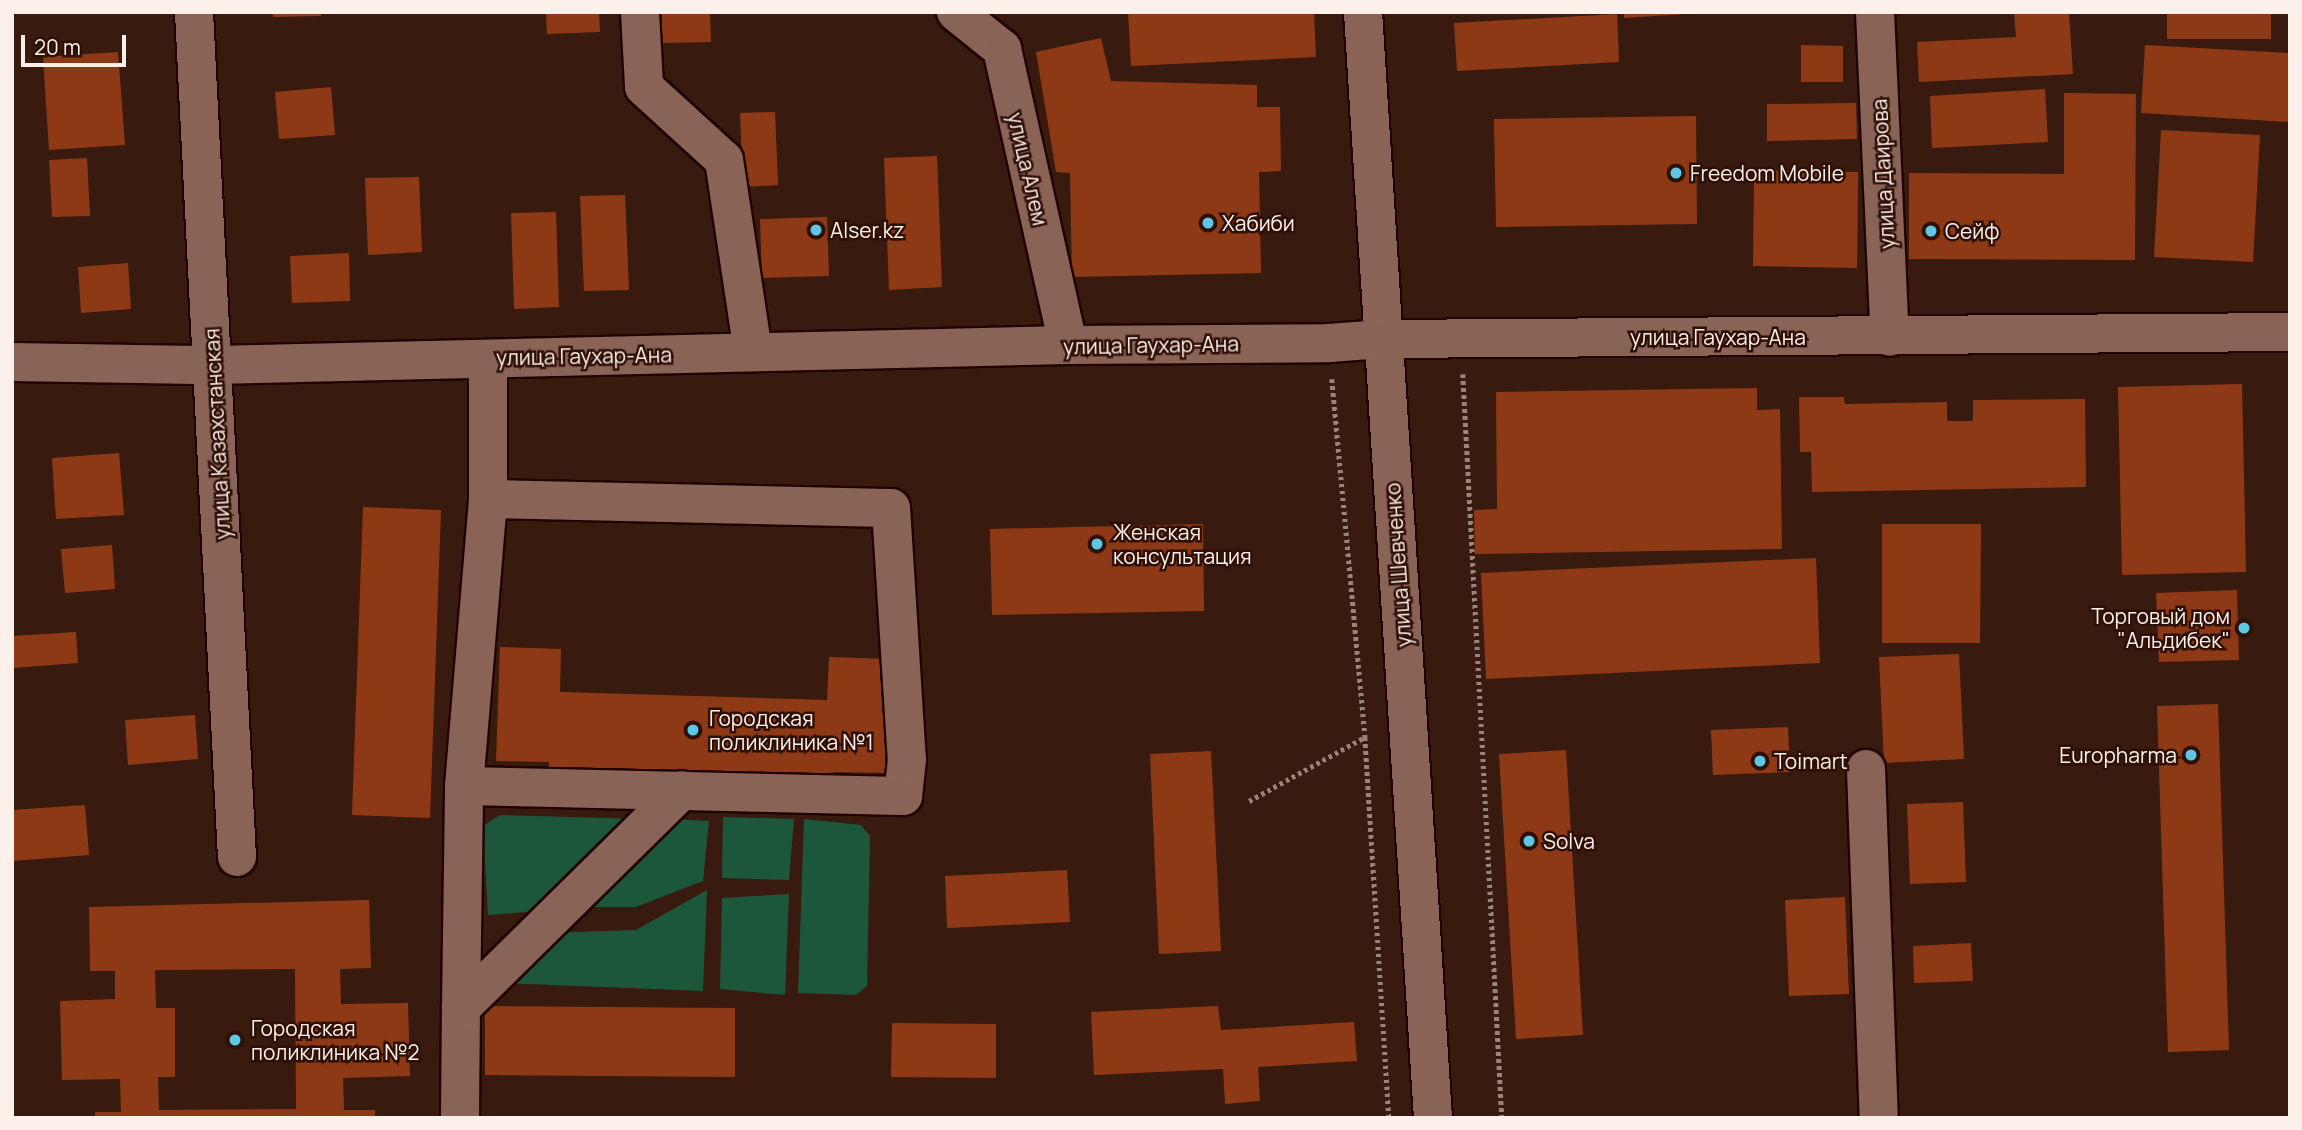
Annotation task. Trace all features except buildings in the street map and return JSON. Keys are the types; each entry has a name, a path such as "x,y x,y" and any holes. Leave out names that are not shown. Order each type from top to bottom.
{"street":[{"name":"улица Казахстанская","path":"194,12 215,365 237,857"},
{"path":"640,12 644,87 724,160 753,352"},
{"name":"улица Алем","path":"956,12 1002,49 1068,345"},
{"name":"улица Шевченко","path":"1363,12 1433,1118"},
{"name":"улица Даирова","path":"1875,12 1890,337"},
{"name":"улица Гаухар-Ана","path":"12,362 215,365 1068,345 1329,343 1383,339 2290,332"},
{"path":"460,1118 464,786 488,499 488,359"},
{"path":"464,786 903,796 907,759 891,508 488,499"},
{"path":"1866,769 1879,1118"},
{"path":"461,1008 682,790"}],"path":[{"path":"1461,338 1502,1118"},
{"path":"1329,343 1364,737 1389,1118"},
{"path":"1249,801 1364,737"}],"green space":[{"path":"500,815 639,819 538,911 488,915 483,826"},
{"path":"723,817 794,819 789,880 722,878"},
{"path":"669,819 709,821 703,881 636,907 582,907"},
{"path":"804,819 861,825 870,836 867,986 856,995 798,993"},
{"path":"707,890 703,991 502,983 545,933 636,930"},
{"path":"789,894 785,995 720,989 722,898"}],"place":[{"name":"Freedom Mobile","path":"1676,173"},
{"name":"Хабиби","path":"1208,223"},
{"name":"Alser.kz","path":"816,230"},
{"name":"Сейф","path":"1931,231"},
{"name":"Женская консультация","path":"1097,544"},
{"name":"Торговый дом \"Альдибек\"","path":"2244,628"},
{"name":"Городская поликлиника №1","path":"693,730"},
{"name":"Europharma","path":"2191,755"},
{"name":"Toimart","path":"1760,761"},
{"name":"Solva","path":"1529,841"},
{"name":"Городская поликлиника №2","path":"235,1040"}]}
